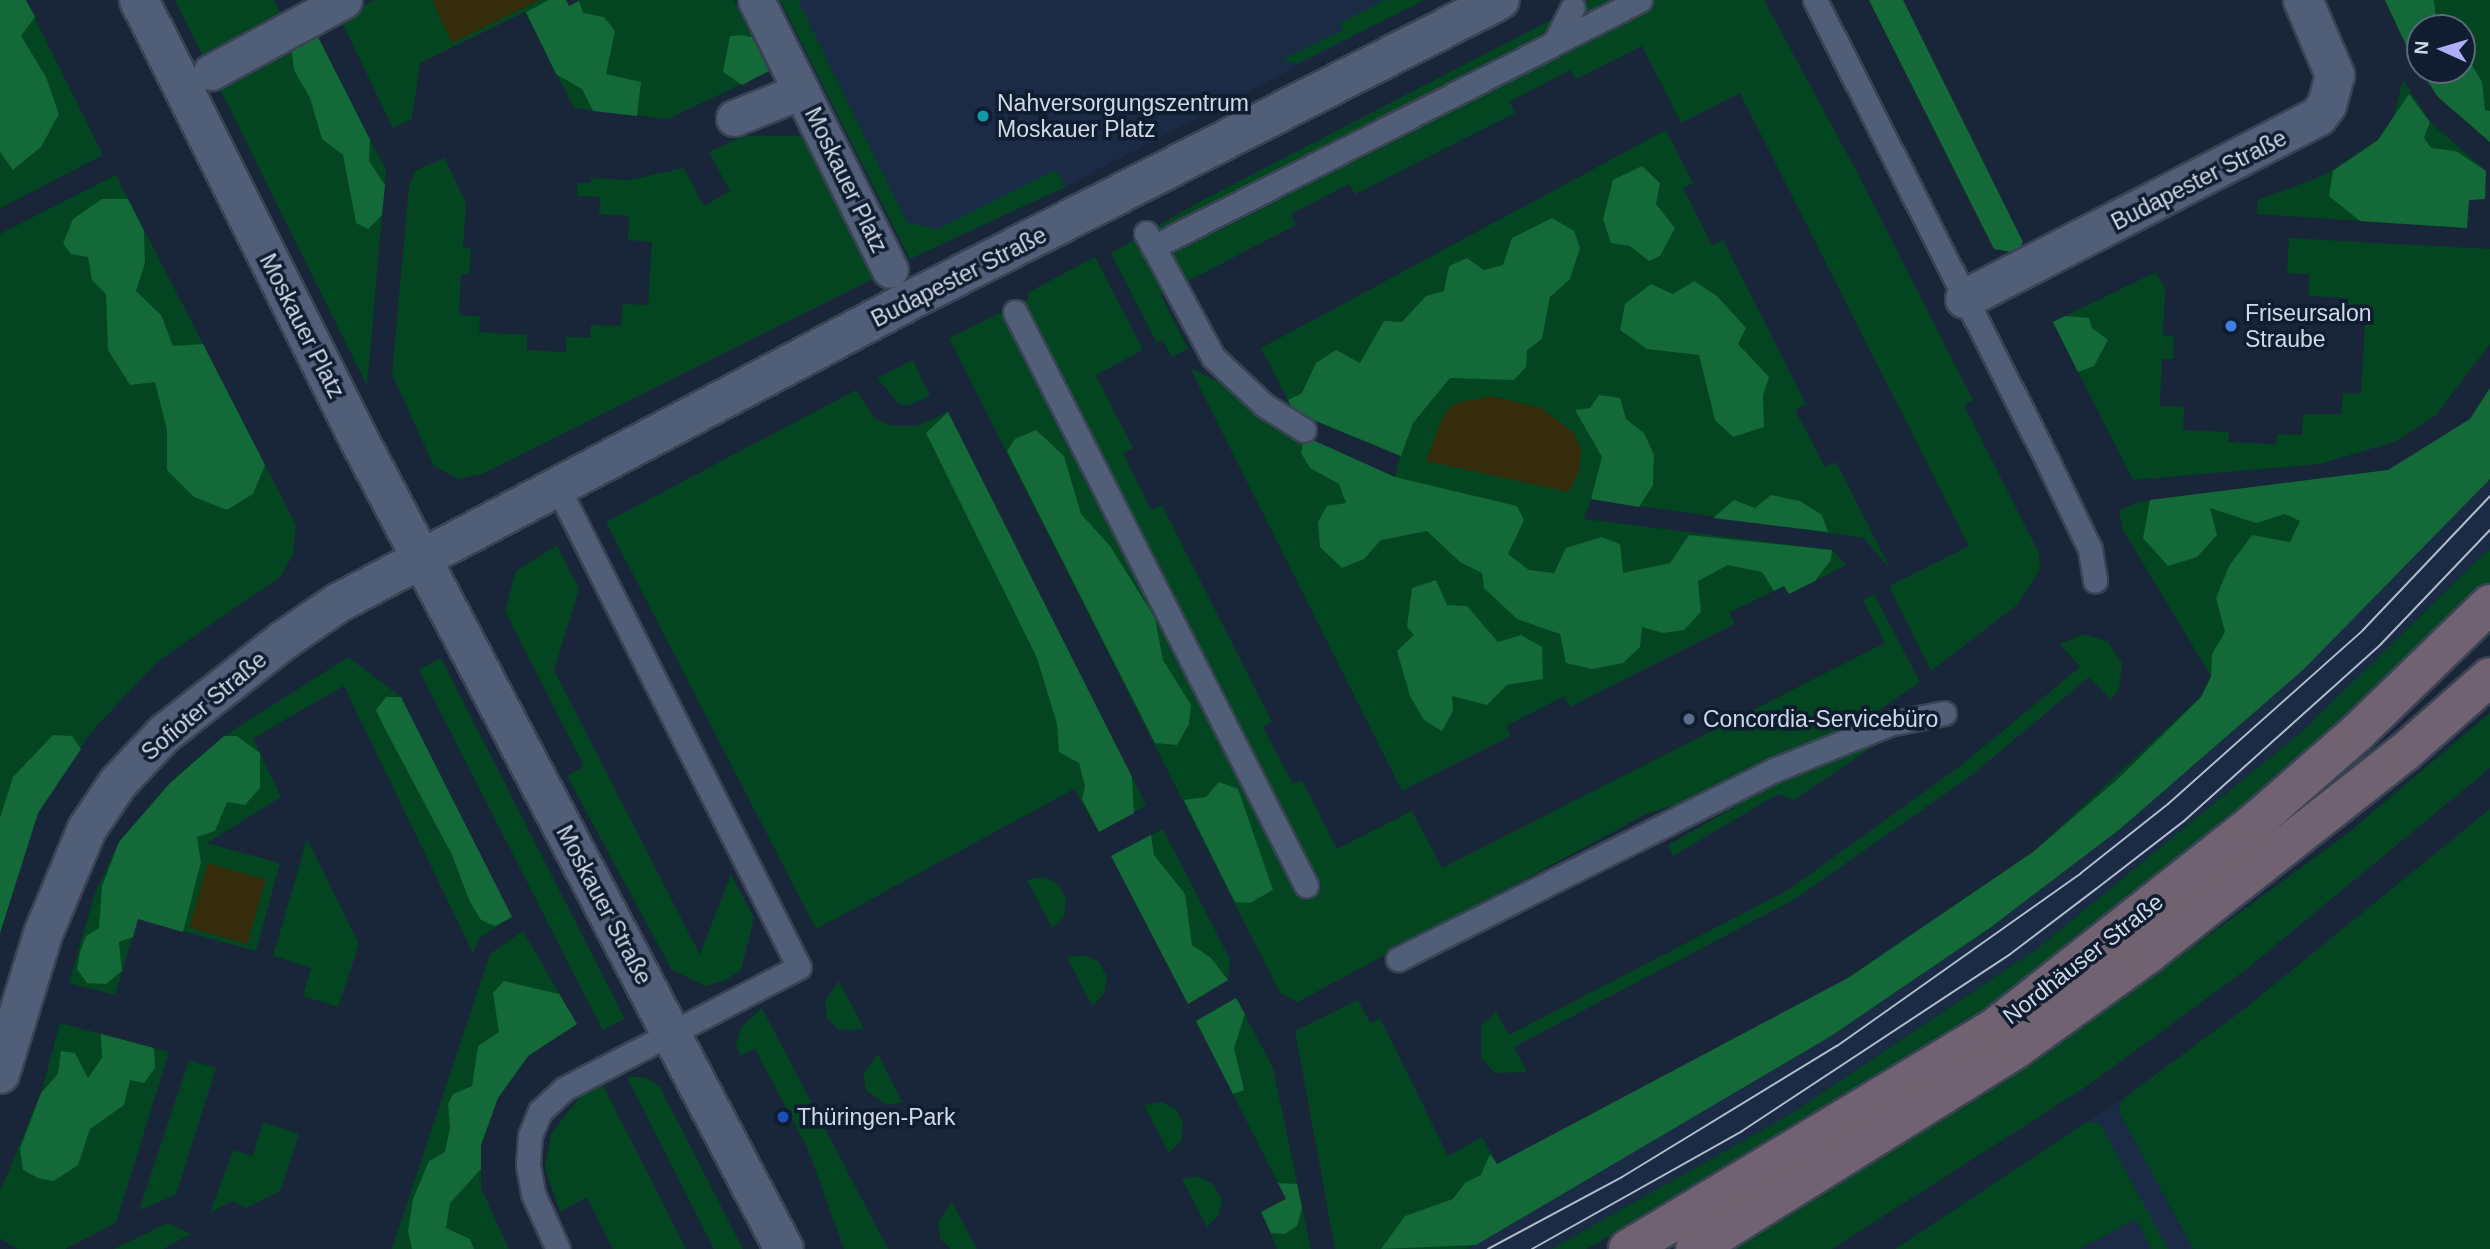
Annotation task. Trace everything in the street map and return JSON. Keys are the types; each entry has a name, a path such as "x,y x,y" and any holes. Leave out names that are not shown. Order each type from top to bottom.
{"main road":[{"name":"Nordhäuser Straße","path":"1628,1249 1997,1027 2254,823 2358,732 2490,604"},
{"name":"Nordhäuser Straße","path":"1695,1249 2015,1049 2126,970 2406,752 2490,677"}],"street":[{"path":"139,0 197,81 331,8"},
{"name":"Moskauer Platz","path":"756,0 899,286"},
{"name":"Budapester Straße","path":"422,561 558,488 899,286 1500,0"},
{"name":"Budapester Straße","path":"1965,299 2318,117 2330,98 2335,75 2303,0"},
{"name":"Moskauer Platz","path":"197,81 422,561"},
{"name":"Moskauer Platz","path":"734,118 802,90"},
{"name":"Moskauer Straße","path":"422,561 784,1249"},
{"name":"Sofioter Straße","path":"0,1074 62,883 87,828 118,783 164,734 274,647 338,603 422,561"}],"lane":[{"path":"1304,430 1264,405 1213,357 1149,240 1640,0"},
{"path":"1815,0 2090,549 2095,581"},
{"path":"1555,42 1573,7"},
{"path":"1015,312 1307,885"},
{"path":"558,488 799,967 564,1089 540,1111 530,1136 528,1165 533,1194 558,1249"},
{"path":"1398,959 1774,770 1889,724 1944,713"}],"shaded area":[{"name":"Nahversorgungszentrum Moskauer Platz","path":"780,0 1424,0 1065,187 910,259"},
{"path":"2490,479 2490,548 2479,560 2306,728 2038,948 1789,1115 1551,1249 1467,1249 1831,1036 1991,927 2120,829 2304,669"},
{"path":"2121,1100 2119,1112 2193,1249 1895,1249"}],"green space":[{"path":"0,0 26,0 103,155 0,208"},
{"path":"0,0 26,0 35,17 21,36 46,77 59,114 41,147 13,170 0,152"},
{"path":"175,0 274,0 283,19 205,60"},
{"path":"374,0 566,0 569,6 580,0 734,0 769,71 668,119 574,108 525,12 420,63 412,119 393,128 340,18"},
{"path":"549,0 566,0 569,6 579,1 583,13 604,17 615,31 606,74 641,82 637,116 593,111 582,89 556,74 526,12"},
{"path":"780,0 798,0 907,222 938,229 1056,170 1065,187 910,259"},
{"path":"1384,0 1424,0 1298,63 1281,60 1343,30 1340,23"},
{"path":"1589,0 1764,0 1857,172 1973,400 1964,405 2039,553 2040,569 2017,605 1931,671 1889,586 1969,546 1740,93 1681,123 1642,46 1576,79 1570,70 1510,101 1515,113 1355,194 1349,184 1291,214 1296,225 1161,295 1188,348 1172,357 1163,340 1157,343 1111,253 1199,202"},
{"path":"1869,0 1903,0 2023,242 2016,253 1994,249"},
{"path":"2385,0 2490,0 2490,142 2438,97 2429,84 2476,84 2476,14 2406,14 2406,45"},
{"path":"2385,0 2434,0 2436,14 2406,14 2406,45"},
{"path":"315,31 386,170 367,386 217,83"},
{"path":"315,31 370,140 369,161 385,185 382,215 368,229 356,223 343,155 322,139 310,98 294,70 291,44"},
{"path":"730,36 752,37 769,71 742,85 723,72"},
{"path":"2476,72 2482,82 2485,110 2490,111 2490,142 2438,97 2429,84 2476,84"},
{"path":"2403,80 2430,122 2486,171 2485,199 2469,200 2467,228 2257,214 2258,200 2324,175 2378,140 2393,119"},
{"path":"2409,94 2430,122 2424,138 2431,148 2456,151 2486,171 2485,199 2469,200 2467,228 2360,221 2329,196 2333,171 2378,140"},
{"path":"1666,130 1693,183 1683,188 1712,245 1723,240 1806,404 1795,410 1825,467 1836,462 1891,570 1864,538 1591,499 1584,519 1832,550 1846,565 1789,594 1784,586 1729,613 1735,624 1570,707 1564,696 1506,726 1511,736 1402,791 1190,368 1233,389 1326,449 1395,477 1400,456 1294,412 1261,348"},
{"path":"744,136 802,136 875,278 484,473 459,479 434,466 392,374 409,186 416,170 445,158 466,204 463,247 471,248 469,274 461,274 459,315 480,316 479,332 527,335 527,350 566,352 566,337 590,338 591,325 621,326 623,304 648,305 652,242 628,240 629,216 599,214 600,197 577,196 578,183 591,183 591,178 629,180 684,168 704,206 730,191 709,152"},
{"path":"1642,166 1660,183 1656,204 1675,228 1660,256 1649,261 1630,246 1611,243 1603,219 1613,180"},
{"path":"116,175 296,525 293,555 280,577 158,661 91,732 38,813 0,933 0,234"},
{"path":"102,199 128,199 144,231 145,263 136,291 161,315 173,346 203,344 265,465 253,494 227,510 194,497 167,470 167,430 155,382 130,385 108,350 106,294 92,280 88,257 71,254 63,243 73,219"},
{"path":"1552,218 1574,231 1580,248 1570,279 1550,297 1542,339 1527,350 1526,367 1514,380 1450,378 1413,423 1401,456 1294,412 1288,400 1302,393 1316,363 1336,350 1360,363 1384,321 1402,322 1426,296 1444,291 1449,266 1467,258 1484,270 1503,265 1512,238"},
{"path":"2289,238 2490,249 2490,344 2436,415 2397,441 2320,464 2133,480 2053,322 2156,272 2165,288 2163,335 2174,336 2173,359 2162,359 2160,406 2184,407 2183,430 2229,432 2228,442 2276,444 2277,434 2302,435 2303,414 2342,414 2343,393 2361,394 2365,322 2348,321 2348,298 2309,296 2309,274 2287,273"},
{"path":"1095,257 1143,350 1096,375 1133,448 1123,453 1151,510 1162,505 1272,722 1263,727 1293,784 1302,780 1337,849 1412,811 1442,868 1885,643 1863,600 1874,594 1920,682 1875,713 1682,803 1646,814 1298,1002 1280,993 949,338 1029,299 1027,293"},
{"path":"1694,281 1717,296 1746,328 1738,344 1769,377 1763,396 1764,427 1733,437 1715,420 1699,355 1647,349 1620,330 1625,304 1651,284 1673,294"},
{"path":"2065,316 2089,318 2092,328 2108,340 2094,366 2078,372 2053,322"},
{"path":"913,360 930,395 909,406 899,404 877,378"},
{"path":"2490,388 2490,479 2304,669 2120,829 1991,927 1831,1036 1476,1245 1381,1249 1405,1216 1453,1199 1465,1183 1481,1175 1490,1154 1497,1164 1848,978 2033,852 2119,778 2201,697 2211,677 2212,654 2225,632 2216,598 2229,566 2252,535 2290,542 2300,521 2285,514 2256,523 2210,508 2217,535 2197,557 2168,566 2143,538 2150,500 2388,470 2470,419"},
{"path":"856,390 874,418 892,426 917,426 948,412 1146,805 1099,832 1074,789 816,929 606,522"},
{"path":"1599,395 1620,398 1626,419 1644,433 1654,455 1653,485 1639,507 1591,499 1602,457 1575,410 1590,408"},
{"path":"948,412 1132,777 1134,813 1099,832 1082,799 1085,786 1079,763 1059,752 1057,724 1037,658 926,433"},
{"path":"1036,430 1064,456 1081,514 1110,546 1155,618 1163,660 1191,705 1189,724 1177,745 1155,743 1007,451 1015,439"},
{"path":"1304,436 1395,477 1517,506 1524,520 1508,554 1529,570 1554,573 1566,548 1601,537 1620,544 1623,573 1670,563 1689,535 1832,550 1831,560 1815,581 1789,594 1784,586 1774,591 1762,572 1728,565 1698,581 1701,612 1684,630 1663,633 1642,627 1640,647 1623,663 1592,669 1566,663 1560,634 1517,619 1484,588 1482,573 1460,562 1427,531 1381,540 1364,559 1342,568 1320,547 1318,522 1327,506 1346,503 1339,484 1310,468 1301,453"},
{"path":"2442,441 2490,479 2304,669 2120,829 1991,927 1831,1036 1467,1249 1335,1249 1295,1031 1358,1000 1370,1023 1380,1018 1448,1156 1482,1137 1497,1164 1716,1052 1848,978 2033,852 2201,697 2211,676 2123,530 2119,511 2138,502 2388,470"},
{"path":"1771,495 1800,501 1822,515 1828,532 1713,518 1734,500 1755,508"},
{"path":"557,545 579,589 554,670 700,955 731,874 754,918 741,970 724,981 705,986 672,970 567,776 584,766 505,611 516,571"},
{"path":"2490,548 2490,582 2462,611 2311,752 2062,955 1967,1023 1629,1226 1586,1249 1551,1249 1789,1115 2038,948 2306,728"},
{"path":"1436,580 1447,605 1467,606 1498,642 1521,635 1542,647 1543,679 1507,685 1487,705 1452,696 1453,711 1442,731 1424,720 1410,696 1397,651 1414,635 1407,627 1412,588"},
{"path":"2084,634 2108,642 2122,663 2119,689 2111,700 2089,677 1972,775 1795,899 1514,1047 1527,1072 1495,1073 1481,1058 1481,1026 1496,1012 1509,1035 1788,890 1963,764 2080,667 2060,644"},
{"path":"348,657 401,697 512,917 480,937 473,953 344,686 253,738 281,797 207,843 280,863 256,951 138,919 115,995 69,983 94,896 119,842 170,783 224,736"},
{"path":"441,658 625,1019 603,1030 419,669"},
{"path":"386,697 401,697 512,917 495,926 481,920 470,902 452,855 384,727 376,710"},
{"path":"2490,713 2490,768 2248,968 2087,1086 1832,1249 1720,1249 2150,978 2347,834"},
{"path":"53,735 72,736 81,749 38,813 0,933 0,818 13,777"},
{"path":"224,736 237,736 260,753 260,788 245,805 227,802 215,831 197,837 201,862 183,932 138,919 133,937 119,942 122,971 106,984 87,983 77,969 80,952 86,936 99,928 102,886 119,842 170,783"},
{"path":"1884,739 1794,800 1778,794 1673,856 1668,845 1771,786"},
{"path":"1219,782 1238,789 1273,890 1250,903 1235,902 1184,800 1206,797"},
{"path":"2490,809 2490,1249 2193,1249 2119,1112 2121,1100 2243,1010"},
{"path":"1163,829 1230,959 1228,980 1188,1004 1111,856"},
{"path":"1151,835 1154,855 1185,894 1192,945 1211,958 1228,980 1188,1004 1111,856"},
{"path":"307,839 359,944 338,1007 303,996 311,968 273,956"},
{"path":"1044,877 1059,885 1066,900 1064,917 1052,928 1027,880"},
{"path":"523,931 577,1024 528,1056 498,1098 481,1145 481,1188 509,1249 392,1249 490,954"},
{"path":"1084,955 1099,962 1107,977 1104,994 1092,1006 1067,957"},
{"path":"504,981 559,994 577,1024 528,1056 498,1098 481,1145 481,1169 450,1203 446,1228 470,1239 474,1249 412,1249 408,1231 413,1199 429,1161 445,1152 450,1128 448,1104 453,1094 472,1086 478,1046 499,1032 493,993"},
{"path":"839,981 864,1029 839,1030 827,1018 825,1001"},
{"path":"1236,998 1273,1068 1311,1249 1277,1249 1261,1212 1286,1199 1196,1021"},
{"path":"1236,998 1245,1014 1234,1048 1244,1090 1233,1094 1196,1021"},
{"path":"762,1008 888,1249 844,1249 807,1147 755,1049 740,1056 736,1044 741,1027"},
{"path":"60,1023 169,1052 116,1223 65,1249 17,1249 0,1238 0,1192 41,1093"},
{"path":"101,1034 154,1048 155,1068 144,1083 130,1080 124,1105 90,1129 78,1165 54,1181 38,1178 23,1170 20,1149 41,1093 58,1074 61,1051 75,1053 88,1078 102,1058"},
{"path":"878,1054 902,1102 886,1105 866,1090 863,1074"},
{"path":"189,1060 216,1068 176,1195 139,1210"},
{"path":"627,1077 645,1077 660,1087 743,1249 714,1249"},
{"path":"603,1085 686,1249 613,1249 587,1197 560,1212 545,1168 551,1134 579,1098"},
{"path":"1161,1102 1176,1109 1183,1124 1181,1141 1169,1153 1144,1105"},
{"path":"263,1122 299,1134 280,1191 246,1208 232,1201 210,1213 233,1150 253,1156"},
{"path":"2087,1122 2100,1123 2168,1249 2151,1249 2136,1219 2079,1249 1895,1249"},
{"path":"1198,1176 1213,1184 1222,1199 1219,1215 1207,1227 1182,1179"},
{"path":"1278,1183 1297,1184 1302,1208 1297,1226 1285,1234 1271,1233 1261,1212 1286,1199"},
{"path":"952,1202 977,1249 951,1249 940,1239 938,1222"},
{"path":"167,1223 191,1234 163,1249 114,1249"}],"sand":[{"path":"432,0 539,0 452,43"},
{"path":"1492,396 1541,408 1573,432 1581,449 1579,472 1569,492 1426,461 1444,414 1456,403"},
{"path":"208,863 266,880 247,944 190,927"}],"tram line":[{"path":"1488,1249 1622,1177 1837,1046 2081,873 2168,804 2363,630 2490,496"},
{"path":"1532,1249 1742,1131 2009,955 2184,821 2381,644 2490,530"}],"place":[{"name":"Nahversorgungszentrum Moskauer Platz","path":"983,116"},
{"name":"Friseursalon Straube","path":"2231,326"},
{"name":"Concordia-Servicebüro","path":"1689,719"},
{"name":"Thüringen-Park","path":"783,1117"}]}
